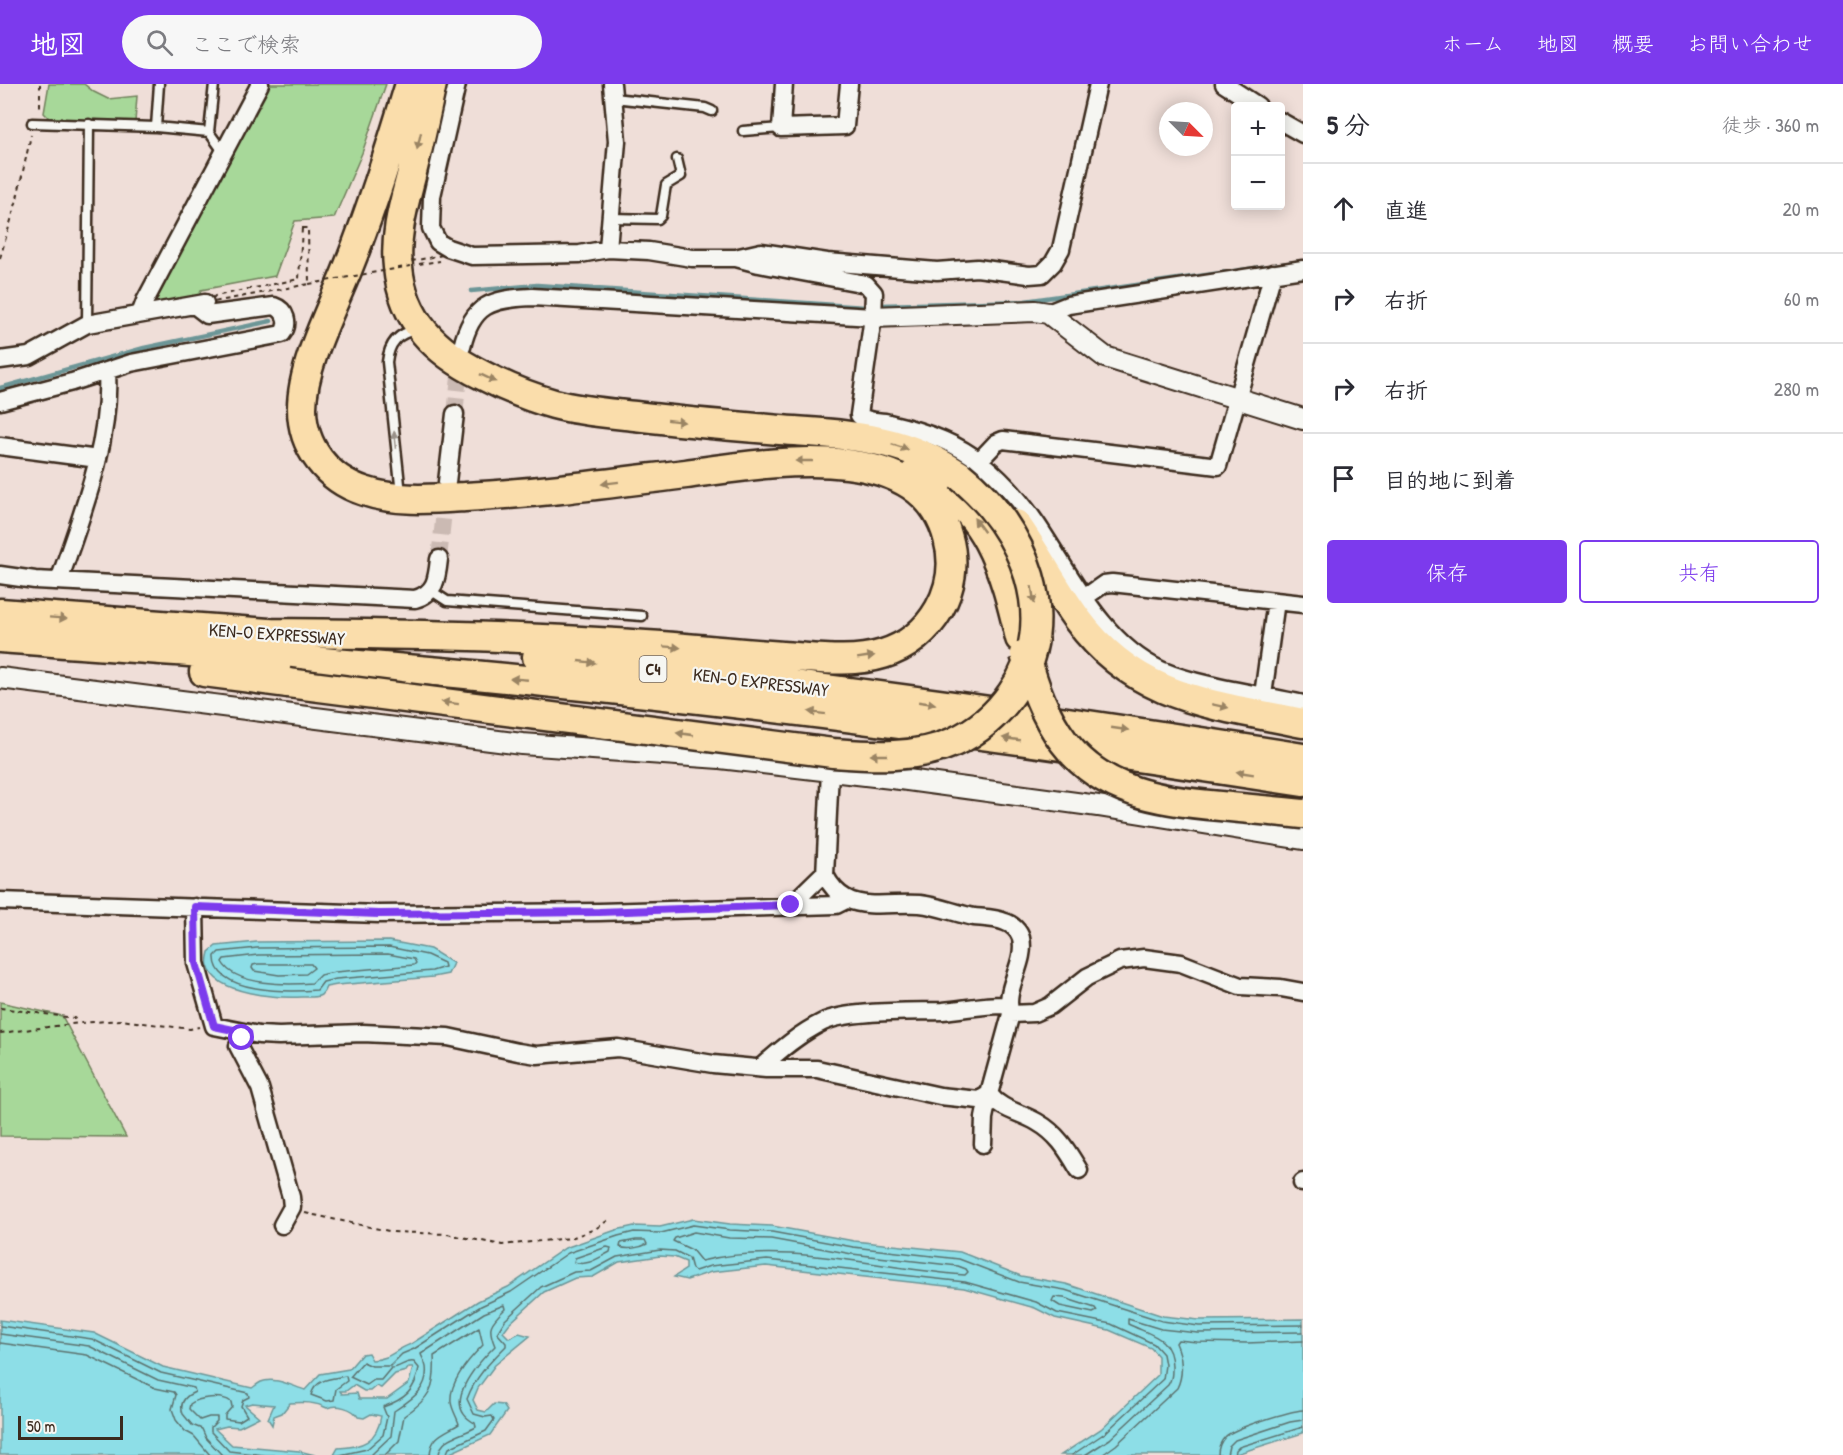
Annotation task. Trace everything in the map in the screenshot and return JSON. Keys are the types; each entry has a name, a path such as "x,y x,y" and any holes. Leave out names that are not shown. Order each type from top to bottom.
{"highway":[{"path":"410,84 375,197 309,369 302,409 306,435 318,460 337,478 361,490 401,498 506,495 770,463 836,462 874,465 905,471 940,488 960,503 980,526 995,552 1006,581 1038,696 1053,727 1073,754 1095,772 1124,788 1155,798 1303,814"},
{"path":"432,84 402,209 397,247 400,283 405,300 421,329 443,352 468,368 503,385 566,407 694,424 843,435 876,440 906,448 935,461 970,469 1015,523 1078,621 1102,649 1131,673 1163,690 1196,700 1303,723"},
{"path":"265,633 460,635 614,642 835,659 886,654 912,640 924,630 943,605 951,575 950,545 940,518 917,490 881,471 836,462"},
{"path":"0,646 833,753 897,755 934,749 978,729 1008,700 1025,671 1031,655 1036,621 1029,574 1011,533 983,496 970,469"},
{"name":"KEN-O EXPRESSWAY","path":"0,613 551,658 843,692 1136,732 1303,758"},
{"name":"KEN-O EXPRESSWAY","path":"0,638 404,668 547,682 850,717 1131,755 1303,782"}],"street":[{"path":"140,314 144,301 260,84"},
{"path":"457,84 432,196 432,228 438,242 448,248 472,256 580,254 608,249 649,251 692,258 736,258 761,252 827,262 937,271 976,268 1029,275 1041,274 1053,263 1061,249 1098,84"},
{"path":"784,84 781,128 845,126 849,84"},
{"path":"1224,84 1252,102"},
{"path":"608,249 617,141 613,91"},
{"path":"1285,123 1303,134"},
{"path":"736,258 867,284 874,293 873,317 859,415 863,419 888,423 948,443 970,469 1014,495 1035,520 1084,598 1108,629 1139,657 1160,670 1192,680 1303,704"},
{"path":"1048,313 1068,305 1303,269"},
{"path":"970,469 996,443 1003,440 1218,466 1273,273"},
{"path":"462,347 465,333 472,319 481,309 512,298 873,317 1035,311 1048,313 1105,357 1303,419"},
{"path":"0,360 29,356 87,324 205,301 207,315 274,306 280,308 287,322 282,334 131,363 72,382 0,401"},
{"path":"58,581 93,481 108,395 107,371"},
{"path":"447,482 455,414"},
{"path":"0,446 98,459"},
{"path":"0,575 58,581 415,598 425,596 435,586 439,559"},
{"path":"1084,598 1104,584 1112,583 1303,604"},
{"path":"1263,695 1276,601"},
{"path":"0,678 522,744 720,758 830,771 1087,805 1303,839"},
{"path":"830,771 825,872 831,887 848,899 865,903 919,904 1005,921 1015,928 1021,938 1021,955 1010,1010 984,1118 983,1144"},
{"path":"791,905 825,872"},
{"path":"0,901 379,914 599,912 836,905 848,899"},
{"path":"195,907 196,963 214,1026 279,1036 363,1033 448,1037 537,1055 618,1048 713,1064 817,1069 940,1096 979,1100 989,1094"},
{"path":"760,1068 784,1046 825,1020 851,1015 947,1010 989,1004 1034,1013 1050,1006 1087,977 1120,961 1144,958 1181,963 1240,986 1281,988 1303,992"},
{"path":"248,1033 238,1046 260,1088 291,1197 292,1207 282,1225"},
{"path":"989,1094 996,1104 1037,1122 1060,1139 1079,1170"}],"lane":[{"path":"156,127 159,84"},
{"path":"214,84 209,132 224,153"},
{"path":"613,91 712,111"},
{"path":"35,123 156,127 209,132"},
{"path":"87,324 89,124"},
{"path":"743,131 781,128"},
{"path":"610,218 658,219 662,216 666,185 681,176 677,159"},
{"path":"401,498 387,362 392,342 408,331 421,329"},
{"path":"430,590 447,601 642,616"}],"path":[{"path":"0,258 35,123 40,84"},
{"path":"205,301 299,279 302,228 308,228 309,284"},
{"path":"272,290 411,266 412,261 443,255"},
{"path":"0,1008 74,1017 80,1023"},
{"path":"0,1033 121,1020 190,1029 214,1026"},
{"path":"292,1207 301,1212 393,1232 447,1234 502,1245 571,1239 595,1229 610,1219"}],"green space":[{"path":"49,84 84,84 108,99 137,96 135,122 49,118 44,113"},
{"path":"267,84 386,84 362,153 334,218 295,221 275,276 201,290 200,294 191,301 157,304 155,299"},
{"path":"0,1002 62,1016 126,1137 0,1136"}],"water":[{"path":"389,941 430,949 453,963 448,974 337,985 326,987 319,996 309,997 279,997 235,989 213,976 208,965 209,952 216,946 257,942"},
{"path":"693,1219 772,1226 854,1241 960,1252 1021,1276 1066,1284 1163,1316 1199,1320 1303,1319 1303,1433 1233,1455 1061,1455 1101,1429 1158,1375 1158,1356 1151,1348 1109,1330 1055,1318 1035,1308 964,1288 766,1266 711,1272 687,1280 674,1277 686,1269 686,1262 674,1257 660,1256 619,1262 593,1277 575,1278 544,1292 509,1324 503,1332 509,1338 519,1333 530,1336 495,1365 478,1388 473,1400 478,1410 486,1412 494,1404 503,1405 507,1411 490,1435 446,1455 334,1455 338,1448 361,1444 372,1437 381,1416 371,1414 364,1418 358,1417 352,1411 335,1406 327,1408 314,1404 290,1403 282,1413 274,1416 272,1425 268,1419 274,1405 252,1403 245,1405 259,1417 239,1427 227,1426 215,1429 232,1445 299,1451 315,1455 0,1455 0,1320 94,1333 163,1367 252,1388 266,1380 272,1380 305,1390 320,1374 349,1369 362,1354 368,1353 372,1360 378,1359 411,1344 478,1301 508,1287 565,1248 634,1226 660,1227","holes":["413,1367 409,1383 387,1399 359,1399 357,1393 342,1394 340,1391 346,1391 354,1385 364,1391 370,1391 376,1386 381,1388 395,1374"]}],"waterway":[{"path":"881,305 1025,301 1303,261"},
{"path":"471,291 537,285 865,307"},
{"path":"0,388 144,348 271,321"}],"tunnel":[{"path":"455,414 461,357"},
{"path":"439,559 446,492"}],"route":[{"path":"242,1038 248,1033 214,1026 196,963 195,907 379,914 599,912 791,905"}]}
